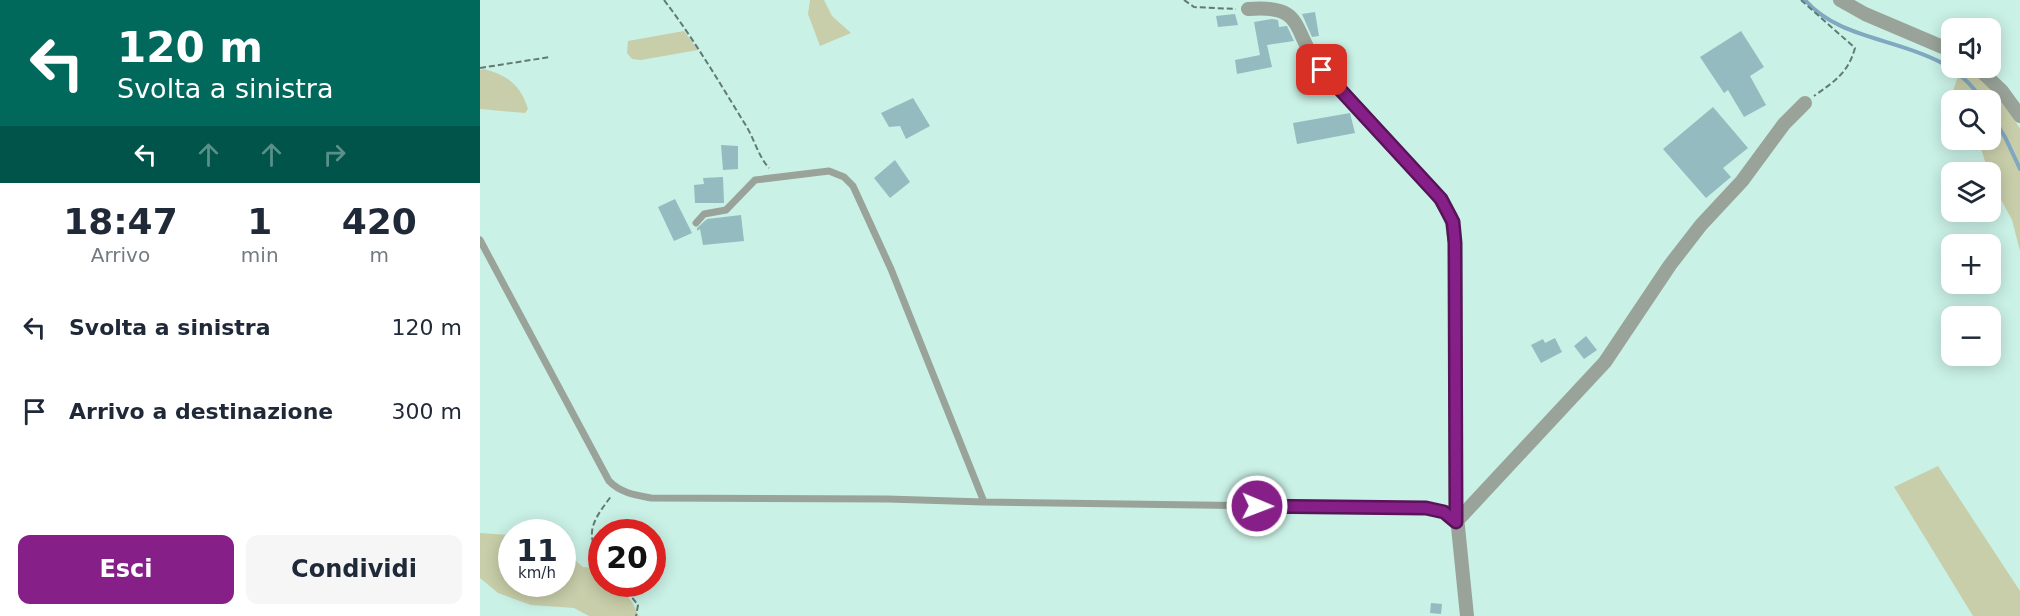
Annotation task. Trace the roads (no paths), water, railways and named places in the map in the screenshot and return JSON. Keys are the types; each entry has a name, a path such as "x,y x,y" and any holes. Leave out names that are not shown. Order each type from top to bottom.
{"street":[{"path":"1839,0 1865,14 1941,46"},
{"path":"1248,9 1273,9 1291,16 1316,62 1438,196 1451,217 1455,243 1456,522 1467,616"},
{"path":"1988,78 2002,91 2020,116"},
{"path":"1456,522 1605,362 1670,265 1701,225 1742,181 1784,124 1805,103"}],"lane":[{"path":"696,223 704,214 726,210 755,180 829,171 844,177 853,186 891,268 984,502"},
{"path":"480,240 609,481 617,488 634,495 651,498 888,499 1426,508 1444,512 1456,522"}],"waterway":[{"path":"1805,0 1824,16 1846,28 1943,63 1964,79 1973,90"},
{"path":"2001,131 2020,169"}]}
